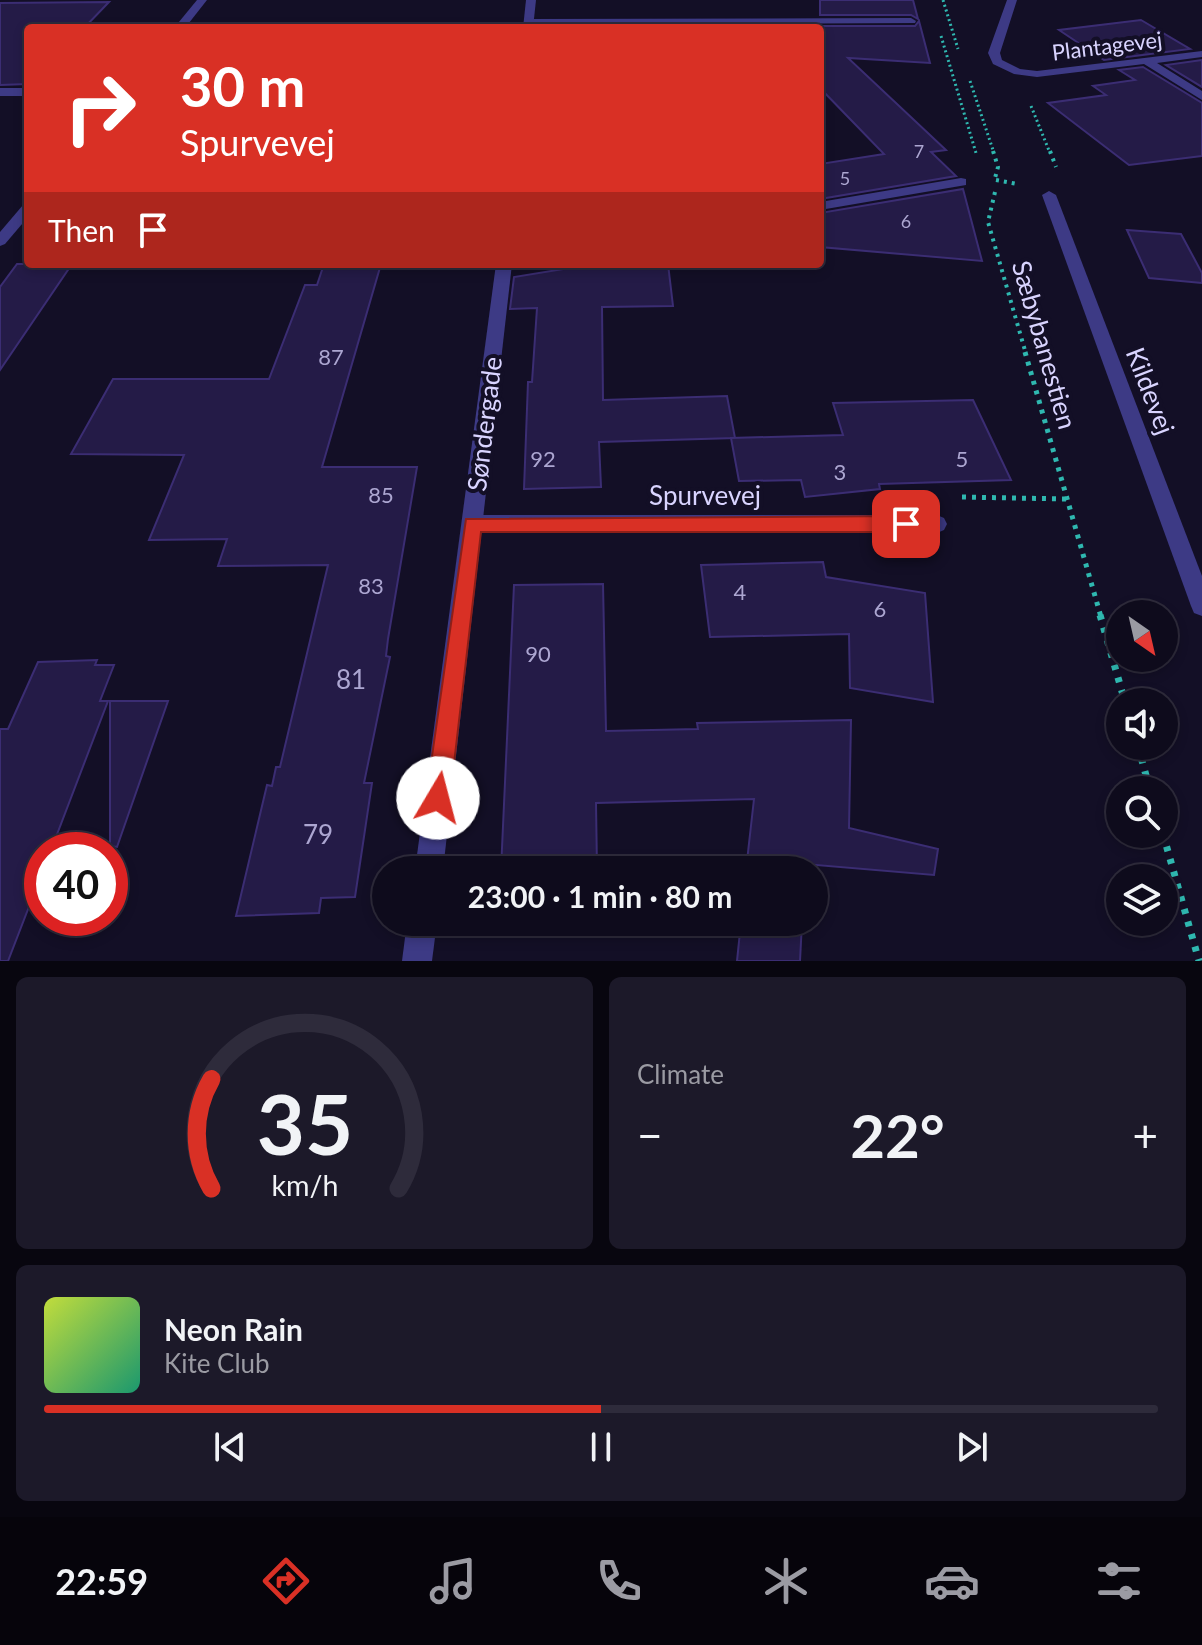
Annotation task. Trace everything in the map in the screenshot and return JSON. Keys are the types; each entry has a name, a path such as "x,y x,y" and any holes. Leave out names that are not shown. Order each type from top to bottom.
{"street":[{"path":"182,24 202,0"},
{"path":"529,24 531,0"},
{"path":"1012,0 994,53 997,62 1018,72"},
{"path":"624,24 911,21"},
{"name":"Plantagevej","path":"1018,72 1037,74 1202,54"},
{"path":"1148,62 1202,96"},
{"path":"0,92 24,92"},
{"path":"824,205 961,182"},
{"name":"Kildevej","path":"1049,195 1202,606"},
{"path":"0,241 24,213"},
{"name":"Søndergade","path":"431,856 504,268"},
{"name":"Spurvevej","path":"473,524 937,524"},
{"path":"417,961 420,936"}],"path":[{"path":"943,0 959,51"},
{"path":"938,28 977,157"},
{"path":"1018,72 1063,185 1049,195"},
{"name":"Sæbybanestien","path":"968,77 998,167 994,179 995,197 988,222 1121,688"},
{"path":"986,168 994,179"},
{"path":"937,524 953,497 1067,499"},
{"path":"1167,848 1199,961"}],"building":[{"path":"820,0 913,0 918,19 911,15 820,15"},
{"path":"109,2 88,24 24,24 24,84 0,85 0,3"},
{"path":"1141,20 1190,49 1104,60 1059,30"},
{"path":"919,21 930,63 848,58 946,150 931,152 956,176 824,198 824,163 884,154 824,92 824,26 915,26"},
{"path":"1202,60 1202,87 1166,65"},
{"path":"1143,67 1202,103 1202,156 1129,165 1048,103 1106,95 1093,86 1135,80 1119,70"},
{"path":"963,189 982,261 824,247 824,212"},
{"path":"1127,230 1181,234 1202,273 1202,283 1149,278"},
{"path":"17,264 24,264 24,268 69,268 0,370 0,287"},
{"path":"323,268 380,268 322,467 417,467 388,639 386,656 390,657 364,783 372,783 355,897 321,898 319,913 236,916 267,785 272,786 276,767 280,767 328,565 218,566 227,539 149,540 184,455 71,454 113,379 269,379 305,285 317,285"},
{"path":"569,268 668,268 673,306 602,307 603,400 727,396 735,438 599,442 601,487 524,489 528,382 532,382 537,308 510,309 514,277"},
{"path":"973,400 1011,480 879,484 880,489 805,497 801,480 739,481 731,438 843,435 833,403"},
{"path":"823,562 826,577 925,593 933,702 850,688 849,634 710,637 701,565"},
{"path":"603,584 606,731 698,729 697,723 851,720 849,828 938,849 934,875 828,866 828,856 748,856 754,799 596,803 597,856 502,856 514,585"},
{"path":"97,660 95,665 114,665 100,701 108,701 58,832 24,832 24,920 8,961 0,961 0,729 8,729 38,662"},
{"path":"110,701 168,701 122,832 110,832"},
{"path":"740,936 801,936 800,961 737,961"}],"route":[{"path":"438,798 473,524 906,524"}]}
